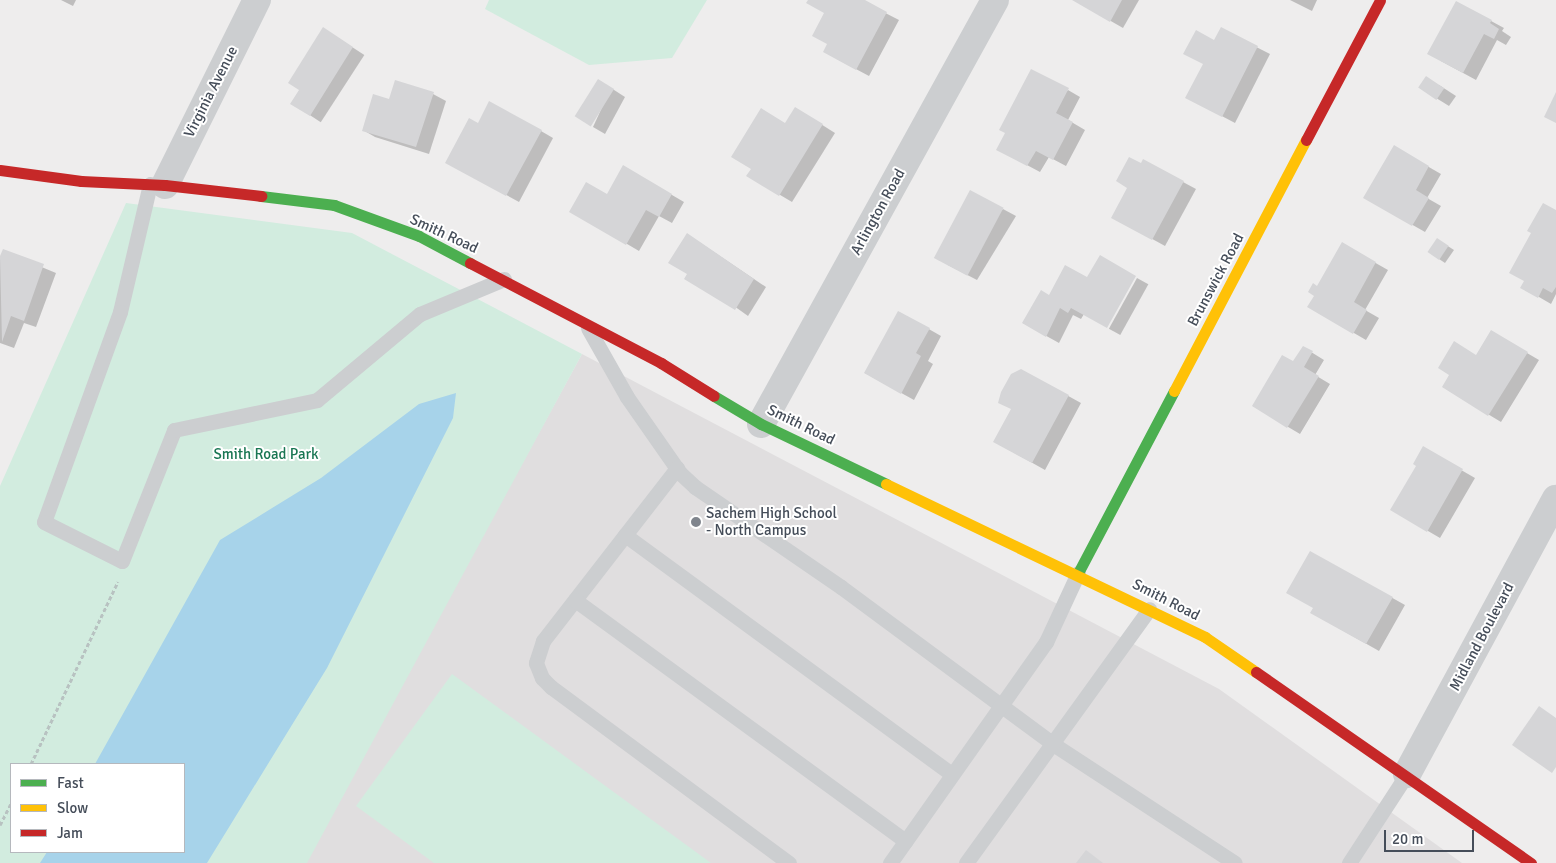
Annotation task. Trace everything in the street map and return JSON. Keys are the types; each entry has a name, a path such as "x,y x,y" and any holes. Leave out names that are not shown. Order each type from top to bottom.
{"street":[{"name":"Virginia Avenue","path":"158,185 257,0"},
{"name":"Arlington Road","path":"762,424 995,0"},
{"name":"Brunswick Road","path":"1078,573 1380,0"},
{"name":"Smith Road","path":"0,170 81,181 158,185 334,205 419,236 661,363 762,424 1078,573 1205,637 1407,774 1531,863"},
{"name":"Midland Boulevard","path":"1407,774 1556,499"}],"lane":[{"path":"158,185 120,312 44,522 122,561 174,430 317,400 420,314 504,279"},
{"path":"584,321 627,396 677,468 701,492 841,588 1053,744 1235,863"},
{"path":"677,468 543,641 536,663 542,678 789,863"},
{"path":"625,535 952,774"},
{"path":"890,863 1046,642 1078,573"},
{"path":"575,600 905,841"},
{"path":"966,863 1149,609"},
{"path":"1349,863 1407,774"}],"path":[{"path":"31,763 119,581 122,561"},
{"path":"0,825 10,805"}],"shaded area":[{"name":"Sachem High School - North Campus","path":"582,354 1219,689 1462,863 304,863"}],"green space":[{"path":"489,0 707,0 672,58 589,65 485,9"},
{"name":"Smith Road Park","path":"126,203 352,233 582,354 307,863 0,863 0,486"},
{"path":"452,674 711,863 434,863 356,806"}],"water":[{"path":"456,393 453,418 327,668 207,863 40,863 46,853 185,853 185,763 96,763 220,540 321,478 419,404"}],"building":[{"path":"808,0 865,0 887,12 856,70 823,52 827,44 812,36 824,13 806,3"},
{"path":"1072,0 1122,0 1110,22"},
{"path":"1456,1 1492,20 1490,23 1499,29 1494,39 1484,34 1463,73 1427,54"},
{"path":"323,27 353,47 310,116 290,104 299,90 288,83"},
{"path":"1221,27 1258,46 1222,117 1185,98 1203,64 1183,54 1196,30 1214,40"},
{"path":"1031,69 1069,88 1056,113 1073,122 1053,160 1036,151 1027,166 996,150 1005,133 999,130"},
{"path":"1426,76 1444,88 1436,100 1418,88"},
{"path":"598,79 614,89 591,126 575,116"},
{"path":"395,80 434,92 416,147 362,131 373,94 389,99"},
{"path":"1556,92 1556,123 1544,117"},
{"path":"489,101 542,130 506,196 445,163 469,118 478,123"},
{"path":"795,107 823,124 779,196 746,176 751,169 731,157 761,108 785,123"},
{"path":"1394,145 1429,166 1416,190 1429,198 1412,226 1363,198"},
{"path":"1129,157 1141,163 1143,159 1184,181 1152,240 1111,218 1127,188 1116,181"},
{"path":"623,165 672,194 659,217 646,210 626,245 569,212 586,182 607,194"},
{"path":"970,190 1004,208 967,276 934,258"},
{"path":"1543,203 1556,210 1556,287 1552,293 1543,288 1538,298 1520,288 1524,281 1509,273 1531,233 1527,231"},
{"path":"687,233 754,279 735,310 684,279 687,274 668,263"},
{"path":"1437,238 1449,246 1439,260 1427,252"},
{"path":"1342,242 1376,262 1354,302 1367,310 1353,334 1307,307 1314,296 1308,292 1313,283 1317,286"},
{"path":"3,249 44,264 24,321 11,316 2,342 0,256"},
{"path":"1100,255 1136,276 1107,328 1071,308 1068,313 1060,308 1046,337 1022,323 1041,290 1049,295 1065,265 1087,277"},
{"path":"898,311 930,328 916,353 921,356 901,394 864,373"},
{"path":"1491,330 1528,352 1488,416 1442,387 1449,375 1438,368 1454,341 1476,355"},
{"path":"1303,346 1313,351 1304,367 1319,376 1287,428 1252,406 1282,355 1293,361"},
{"path":"1021,369 1069,395 1032,463 993,442 1011,409 998,403 1001,392 1011,374"},
{"path":"1423,446 1463,469 1427,532 1390,510 1416,466 1413,464"},
{"path":"1310,551 1393,597 1366,644 1310,613 1313,608 1286,593"},
{"path":"1539,706 1556,718 1556,767 1552,773 1512,745"},
{"path":"1086,850 1103,863 1076,863"}],"traffic: fast":[{"path":"261,196 334,205 419,236 470,263"},
{"path":"1078,573 1174,391"},
{"path":"714,396 761,424 886,484"}],"traffic: slow":[{"path":"1174,391 1306,140"},
{"path":"886,484 1205,637 1256,672"}],"traffic: jam":[{"path":"1306,140 1380,0"},
{"path":"0,170 81,181 165,185 261,196"},
{"path":"470,263 661,363 714,396"},
{"path":"1256,672 1531,863"}],"place":[{"name":"Sachem High School - North Campus","path":"696,522"}]}
